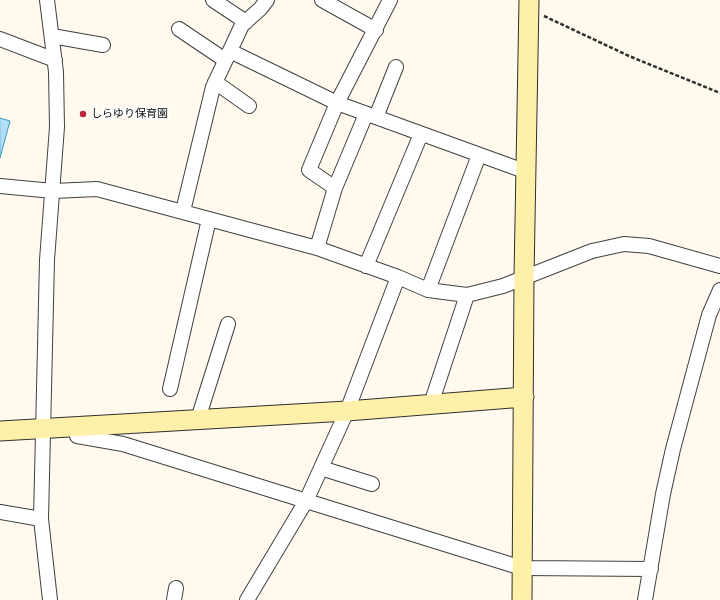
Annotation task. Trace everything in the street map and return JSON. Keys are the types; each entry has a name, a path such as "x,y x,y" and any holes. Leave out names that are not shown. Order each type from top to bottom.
{"street":[{"path":"47,0 56,72 57,127 48,260 43,428 42,519 50,600"},
{"path":"213,0 246,22"},
{"path":"183,211 213,87 242,25 260,9 267,0"},
{"path":"322,0 376,30"},
{"path":"335,188 309,170 337,103 376,30 390,0"},
{"path":"522,600 524,277 529,4"},
{"path":"178,29 227,56 337,103 527,172"},
{"path":"52,36 103,45"},
{"path":"0,39 55,60"},
{"path":"317,248 335,188 396,67"},
{"path":"215,82 249,106"},
{"path":"366,266 421,134"},
{"path":"428,290 478,154"},
{"path":"0,186 53,191 96,189 317,248 428,290 467,295 503,286 592,251 624,244 650,246 720,266"},
{"path":"170,389 209,218"},
{"path":"247,600 306,501 346,411 398,278"},
{"path":"645,600 662,494 671,456 715,316 720,290"},
{"path":"431,404 467,295"},
{"path":"198,419 228,324"},
{"path":"0,431 346,411 524,397"},
{"path":"77,426 77,436 124,444 522,568 651,569"},
{"path":"321,468 372,484"},
{"path":"0,512 42,519"}],"path":[{"path":"529,4 629,56 720,93"}],"water":[{"path":"0,118 10,121 0,158"}],"place":[{"name":"しらゆり保育園","path":"83,114"}]}
